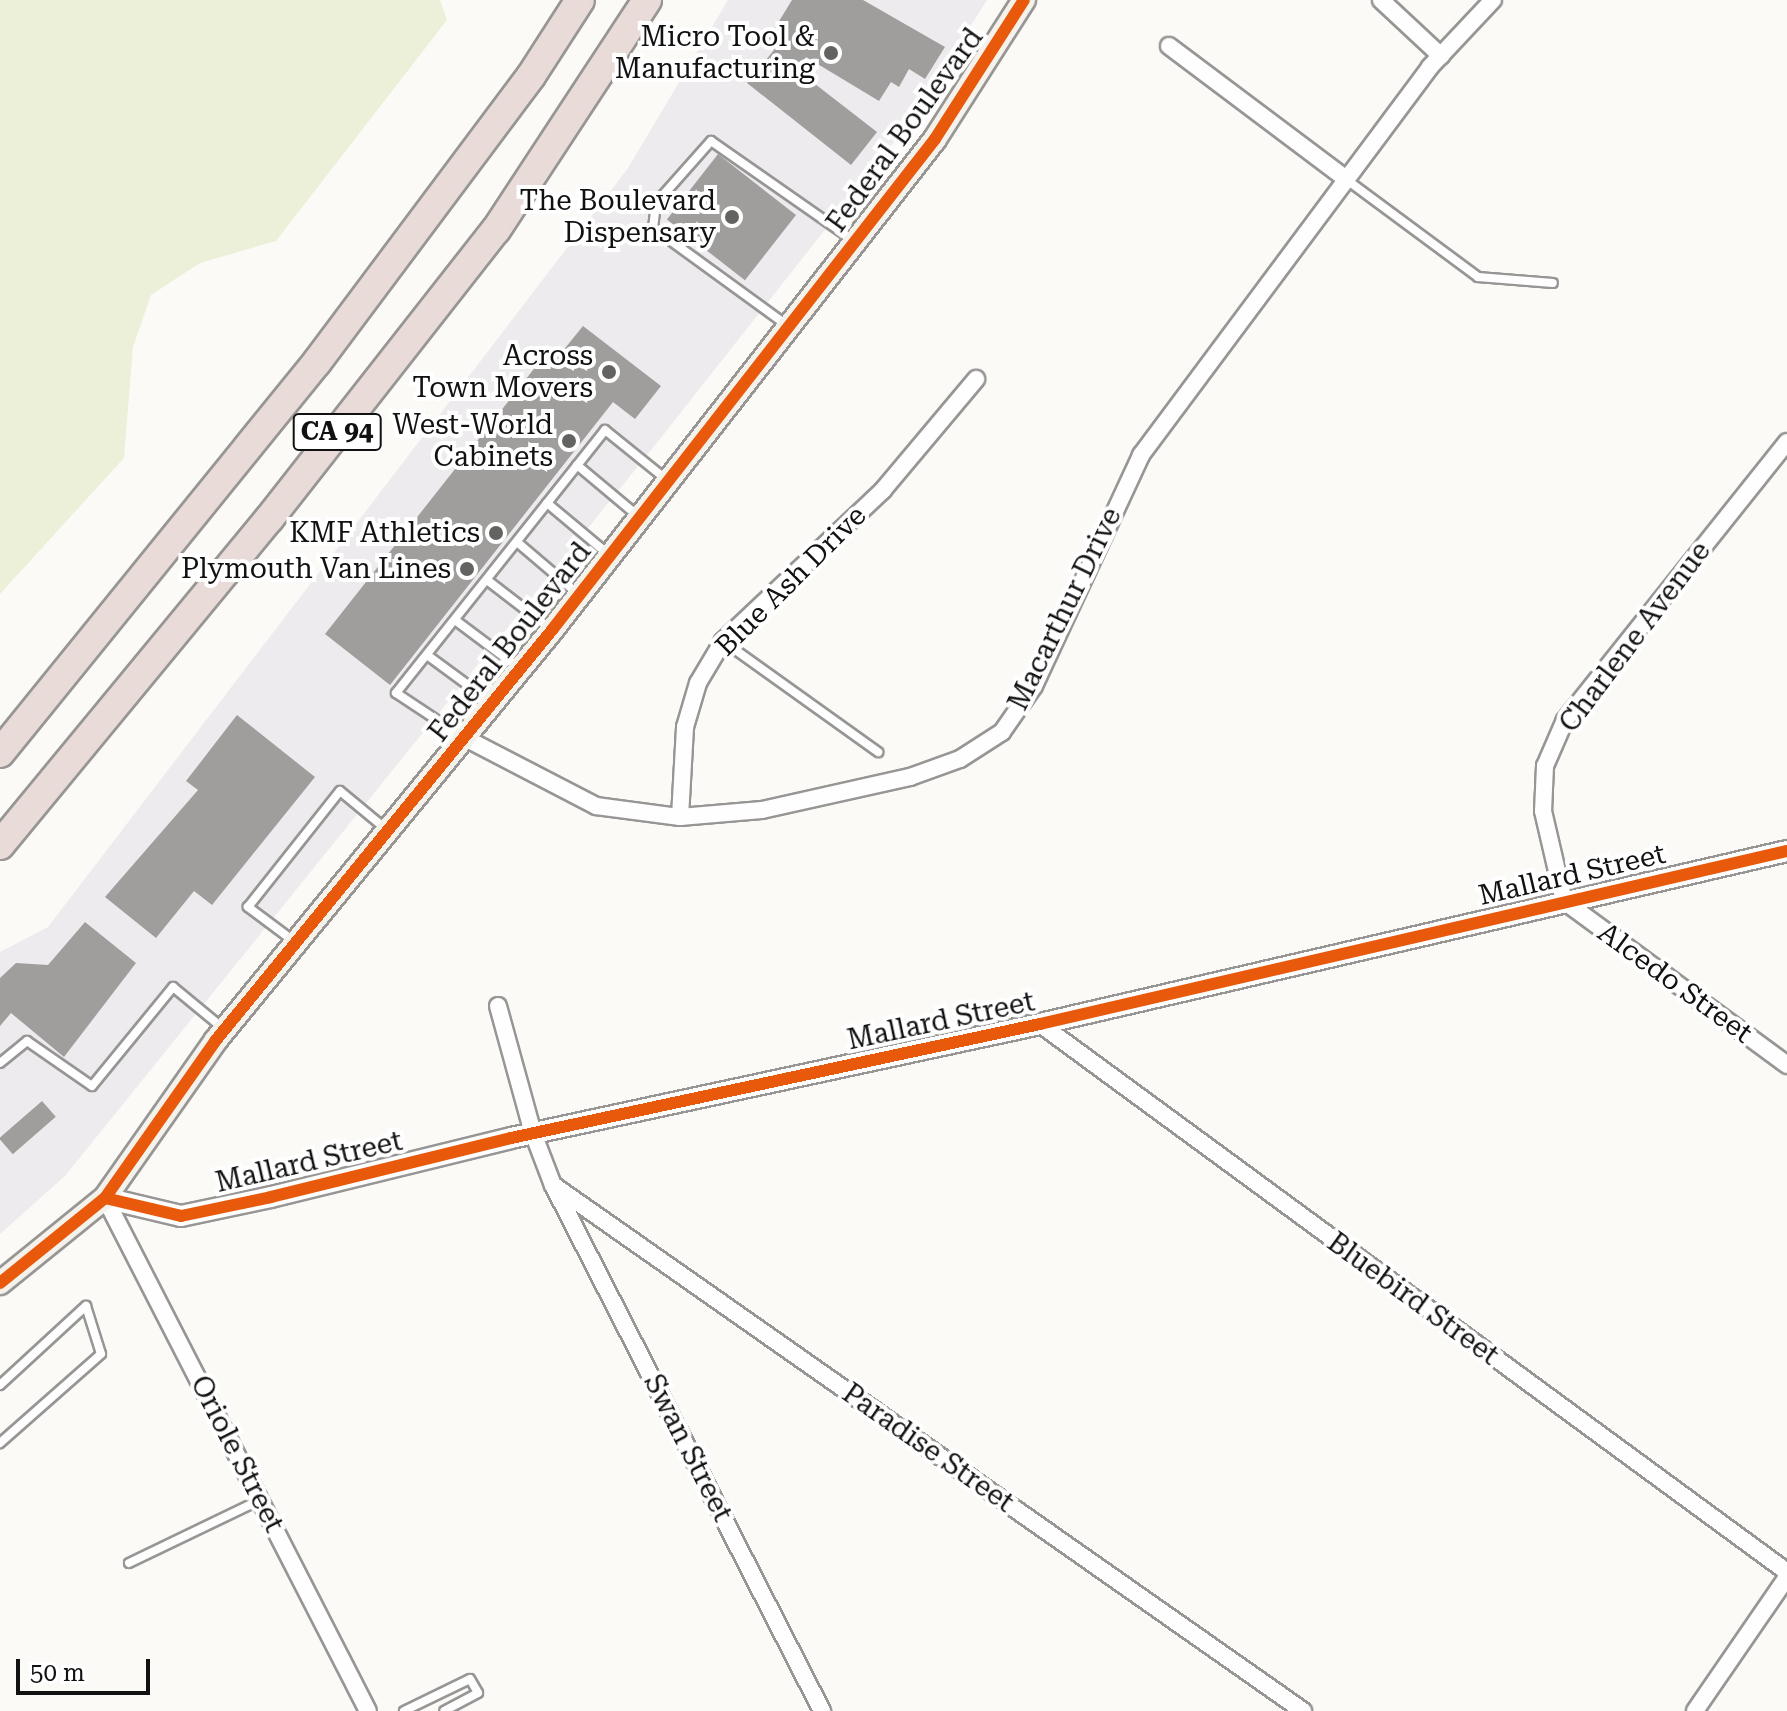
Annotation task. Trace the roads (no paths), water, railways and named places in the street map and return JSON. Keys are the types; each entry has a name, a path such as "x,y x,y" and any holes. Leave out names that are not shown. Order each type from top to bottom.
{"highway":[{"name":"CA 94","path":"0,753 317,362 531,76 580,0"},
{"name":"CA 94","path":"0,845 269,519 496,230 647,0"}],"main road":[{"name":"Federal Boulevard","path":"0,1283 105,1198 224,1030 552,630 935,139 1024,0"}],"street":[{"path":"1381,0 1441,56"},
{"name":"Macarthur Drive","path":"465,738 596,806 680,817 762,810 910,777 960,759 1002,732 1034,686 1141,455 1441,56 1493,0"},
{"path":"1169,46 1346,179"},
{"name":"Blue Ash Drive","path":"680,817 685,727 698,683 723,641 883,490 976,379"},
{"name":"Charlene Avenue","path":"1564,901 1543,811 1545,766 1565,720 1787,442"},
{"name":"Mallard Street","path":"105,1198 181,1216 533,1133 1040,1024 1787,851"},
{"name":"Alcedo Street","path":"1564,901 1787,1065"},
{"name":"Swan Street","path":"498,1006 533,1133 553,1185 822,1711"},
{"name":"Bluebird Street","path":"1040,1024 1787,1574"},
{"name":"Paradise Street","path":"553,1185 1303,1711"},
{"name":"Oriole Street","path":"105,1198 368,1711"},
{"path":"1695,1711 1787,1574"}],"lane":[{"path":"789,327 653,228 656,203 711,141 855,241"},
{"path":"1346,179 1478,277 1553,283"},
{"path":"465,738 396,693 605,430 667,480"},
{"path":"577,465 640,517"},
{"path":"547,503 610,556"},
{"path":"517,542 579,594"},
{"path":"487,580 552,630"},
{"path":"455,620 520,669"},
{"path":"723,641 878,752"},
{"path":"427,655 493,703"},
{"path":"296,943 248,907 340,791 389,832"},
{"path":"0,1063 27,1041 92,1086 173,987 224,1030"},
{"path":"0,1385 86,1306 101,1354 0,1443"},
{"path":"129,1563 260,1499"},
{"path":"404,1711 470,1679 478,1693 444,1711"}],"place":[{"name":"Micro Tool & Manufacturing","path":"831,53"},
{"name":"The Boulevard Dispensary","path":"732,217"},
{"name":"Across Town Movers","path":"609,372"},
{"name":"West-World Cabinets","path":"569,441"},
{"name":"KMF Athletics","path":"496,533"},
{"name":"Plymouth Van Lines","path":"467,569"}]}
